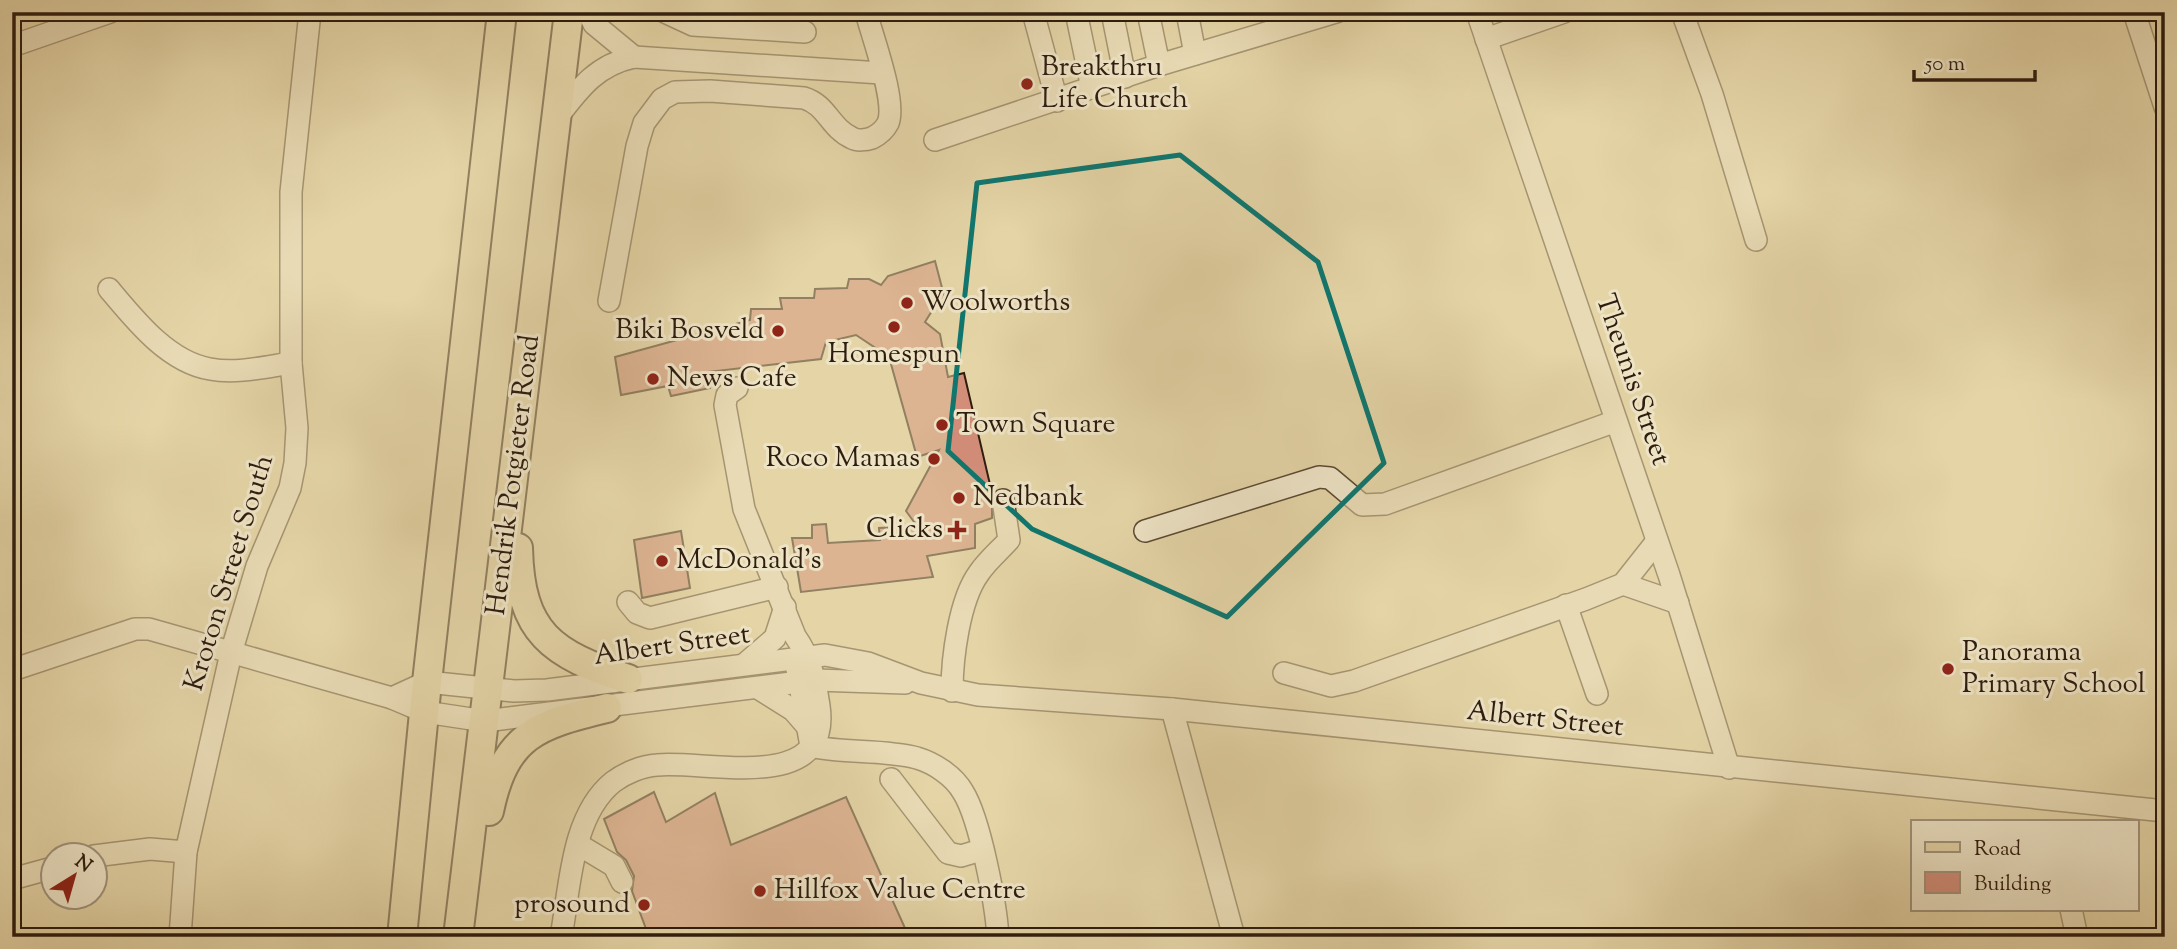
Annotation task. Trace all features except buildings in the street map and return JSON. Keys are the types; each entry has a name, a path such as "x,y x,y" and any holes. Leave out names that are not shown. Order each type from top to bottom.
{"main road":[{"path":"402,937 427,682 502,12"},
{"name":"Hendrik Potgieter Road","path":"459,937 569,12"},
{"path":"520,437 520,578 532,618 546,640 570,657 628,679"},
{"path":"459,937 495,779 502,764 516,745 536,730 607,708"}],"street":[{"path":"12,46 110,12"},
{"name":"Kroton Street South","path":"180,937 186,852 231,653 257,566 290,488 295,463 297,428 291,363 291,192 310,12"},
{"path":"588,12 594,24 634,57"},
{"path":"664,12 693,26 805,32"},
{"path":"609,301 637,146 645,123 662,99 675,92 710,91 804,98 817,102 832,123 853,140 868,140 887,125 890,115 866,12"},
{"path":"1033,12 1057,101"},
{"path":"1076,12 1092,88"},
{"path":"1112,12 1125,77"},
{"path":"1148,12 1159,65"},
{"path":"1187,12 1195,54"},
{"path":"935,139 1057,101 1159,65 1336,12"},
{"name":"Theunis Street","path":"1477,12 1678,603 1729,768"},
{"path":"1486,39 1564,12"},
{"path":"1682,12 1712,94 1756,240"},
{"path":"2134,12 2165,107"},
{"path":"555,120 597,71 615,61 634,57 881,73"},
{"path":"109,289 153,336 190,363 211,370 239,370 291,363"},
{"path":"737,388 727,396 725,405 740,497 781,597 802,658 808,681 813,732"},
{"path":"1145,531 1319,477 1330,478 1362,505 1385,505 1616,421"},
{"path":"952,691 952,661 971,587 978,574 1009,540 1003,500"},
{"path":"1284,673 1331,686 1342,684 1566,606 1623,584 1657,541"},
{"path":"1623,584 1678,603"},
{"path":"628,602 637,612 650,618 781,597"},
{"path":"746,663 775,638 781,597"},
{"path":"1566,606 1597,694"},
{"name":"Albert Street","path":"12,670 135,629 163,631 392,698 425,712 485,721 808,681 921,683"},
{"name":"Albert Street","path":"427,682 547,690 746,663 841,656 921,683 952,691 1002,698 1172,709 1729,768 2078,812 2165,811"},
{"path":"561,937 579,845 593,805 601,793 635,770 677,764 757,768 794,761 830,708 855,681"},
{"path":"392,698 427,682"},
{"path":"758,688 793,710 813,732 935,766 963,790 970,805 981,850 998,937"},
{"path":"1172,709 1234,937"},
{"path":"891,779 948,853 961,856 981,850"},
{"path":"579,845 610,862 622,882"},
{"path":"108,854 150,849 186,852"},
{"path":"12,879 38,872"},
{"path":"2071,911 2072,925 2077,937"}],"highlighted area":[{"path":"1180,155 1318,262 1384,463 1227,617 1032,529 948,451 977,183"}],"place":[{"name":"Breakthru Life Church","path":"1027,84"},
{"name":"Woolworths","path":"907,303"},
{"name":"Homespun","path":"894,327"},
{"name":"Biki Bosveld","path":"778,331"},
{"name":"News Cafe","path":"653,379"},
{"name":"Town Square","path":"942,425"},
{"name":"Roco Mamas","path":"934,459"},
{"name":"Nedbank","path":"959,498"},
{"name":"Clicks","path":"957,530"},
{"name":"McDonald's","path":"662,561"},
{"name":"Panorama Primary School","path":"1948,669"},
{"name":"Hillfox Value Centre","path":"760,891"},
{"name":"prosound","path":"644,905"}]}
